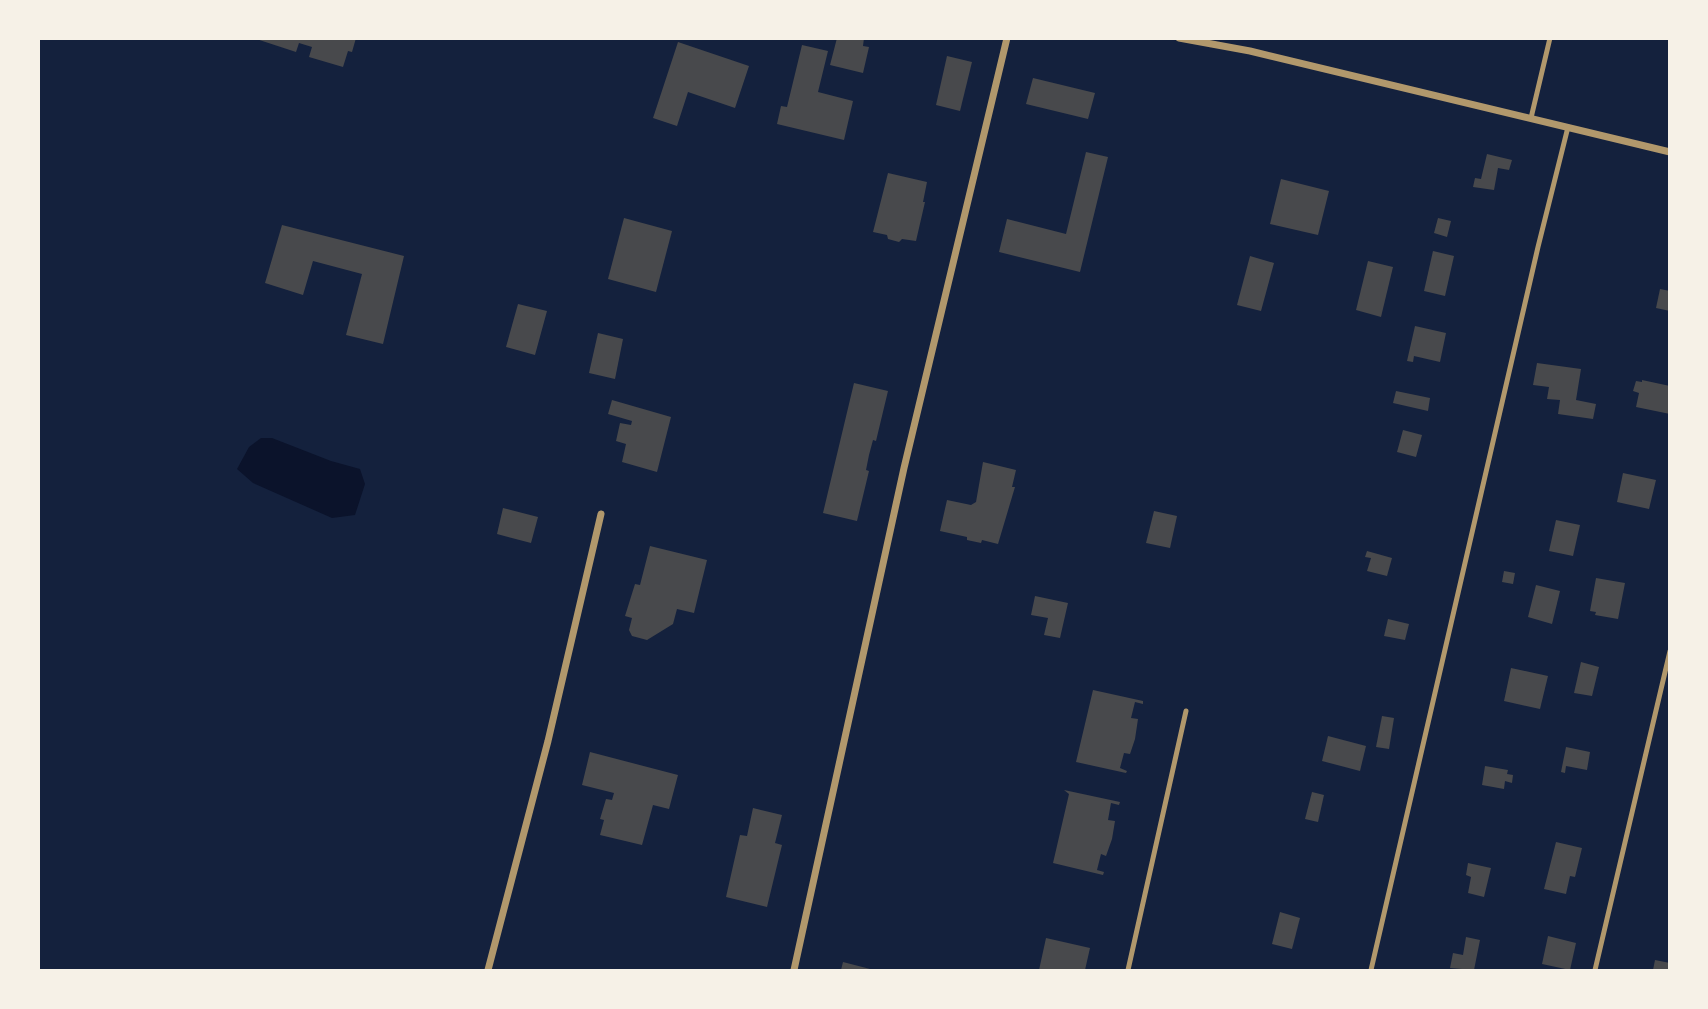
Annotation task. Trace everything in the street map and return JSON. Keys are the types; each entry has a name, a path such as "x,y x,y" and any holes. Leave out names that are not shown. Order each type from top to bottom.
{"street":[{"path":"794,971 904,468 1007,38"},
{"path":"1178,38 1230,47 1670,152"},
{"path":"1230,47 1233,38"},
{"path":"488,971 548,741 601,514"}],"lane":[{"path":"1531,118 1550,38"},
{"path":"1371,971 1568,127"},
{"path":"1595,971 1670,651"},
{"path":"1128,971 1186,711"}],"water":[{"path":"261,438 272,438 360,469 365,484 355,515 332,518 253,483 237,469 249,447"}],"building":[{"path":"253,38 356,38 343,67 309,57 312,47 299,43 296,52"},
{"path":"837,38 864,38 863,46 869,47 863,73 830,65"},
{"path":"678,42 749,66 735,108 688,92 677,126 653,118"},
{"path":"802,45 828,51 818,92 853,101 844,140 777,124 781,106 787,107"},
{"path":"947,56 972,62 960,111 936,105"},
{"path":"1033,78 1095,93 1088,119 1026,104"},
{"path":"1086,152 1108,157 1080,272 999,252 1007,219 1066,234"},
{"path":"1487,154 1512,160 1509,170 1498,168 1494,190 1473,187 1475,178 1481,179"},
{"path":"888,173 927,182 916,241 902,239 899,242 888,239 887,235 873,232"},
{"path":"1281,179 1329,191 1318,235 1270,224"},
{"path":"624,218 672,231 656,292 608,279"},
{"path":"1438,218 1451,221 1447,237 1434,233"},
{"path":"282,225 404,256 383,344 346,335 362,274 313,261 303,295 265,283"},
{"path":"1433,251 1454,256 1445,296 1424,291"},
{"path":"1250,256 1274,263 1261,311 1237,305"},
{"path":"1368,261 1393,267 1381,317 1356,310"},
{"path":"1660,289 1670,291 1670,311 1656,308"},
{"path":"518,304 547,311 535,355 506,347"},
{"path":"1415,326 1446,333 1440,362 1414,356 1413,362 1407,361"},
{"path":"598,333 623,339 615,379 589,373"},
{"path":"1537,363 1581,369 1576,400 1596,404 1593,419 1558,414 1560,400 1547,399 1549,387 1533,385"},
{"path":"1636,381 1670,386 1670,414 1636,407 1639,393 1633,391"},
{"path":"854,383 888,391 876,441 873,440 869,455 866,470 869,471 857,521 823,513"},
{"path":"1396,391 1430,398 1428,411 1393,403"},
{"path":"612,400 671,417 657,472 622,462 626,444 616,441 620,423 631,425 632,421 608,414"},
{"path":"1403,430 1422,435 1416,457 1397,452"},
{"path":"983,462 1016,470 1012,487 1015,487 998,544 967,540 967,537 940,531 947,500 971,505 976,502"},
{"path":"1623,473 1656,480 1649,509 1617,502"},
{"path":"503,508 538,517 531,543 497,534"},
{"path":"1154,511 1177,516 1170,548 1146,543"},
{"path":"1556,520 1580,525 1573,556 1549,551"},
{"path":"650,546 707,560 694,613 677,609 673,624 647,640 632,636 629,630 632,618 625,616 635,584 640,585"},
{"path":"1367,551 1392,558 1387,576 1367,571 1371,558 1365,557"},
{"path":"1504,571 1515,573 1513,584 1502,582"},
{"path":"1596,578 1625,583 1618,619 1595,615 1596,612 1590,611"},
{"path":"1536,585 1560,591 1552,624 1528,617"},
{"path":"1035,596 1068,603 1060,638 1044,635 1048,618 1031,615"},
{"path":"1388,619 1409,624 1405,640 1384,636"},
{"path":"1581,662 1599,667 1592,696 1574,693"},
{"path":"1511,668 1548,676 1540,709 1504,701"},
{"path":"1093,690 1143,701 1143,704 1135,702 1131,718 1138,719 1130,754 1124,753 1120,768 1127,771 1126,773 1076,762"},
{"path":"1382,716 1394,718 1389,749 1376,747"},
{"path":"1328,736 1366,746 1360,771 1322,761"},
{"path":"1566,747 1590,752 1587,770 1566,766 1565,773 1561,772"},
{"path":"590,752 678,775 669,809 653,805 642,845 600,835 604,820 600,819 606,799 612,800 614,793 582,785"},
{"path":"1485,766 1508,770 1507,774 1513,775 1512,783 1505,781 1504,789 1482,785"},
{"path":"1064,790 1120,802 1119,805 1111,803 1108,820 1115,821 1112,839 1106,856 1101,854 1097,870 1104,872 1103,875 1053,863 1069,794"},
{"path":"1312,792 1324,795 1318,822 1305,819"},
{"path":"753,808 782,815 775,843 782,845 767,907 726,897 740,835 747,836"},
{"path":"1556,842 1582,848 1575,877 1570,876 1566,894 1544,889"},
{"path":"1468,863 1491,868 1484,897 1468,893 1471,877 1466,875"},
{"path":"1280,912 1300,918 1292,949 1272,944"},
{"path":"1548,936 1576,943 1570,970 1542,964"},
{"path":"1466,937 1480,940 1474,970 1450,968 1453,953 1463,955"},
{"path":"1046,938 1090,948 1085,970 1039,970"},
{"path":"1655,960 1670,963 1670,970 1653,970"},
{"path":"843,962 874,970 841,970"}]}
